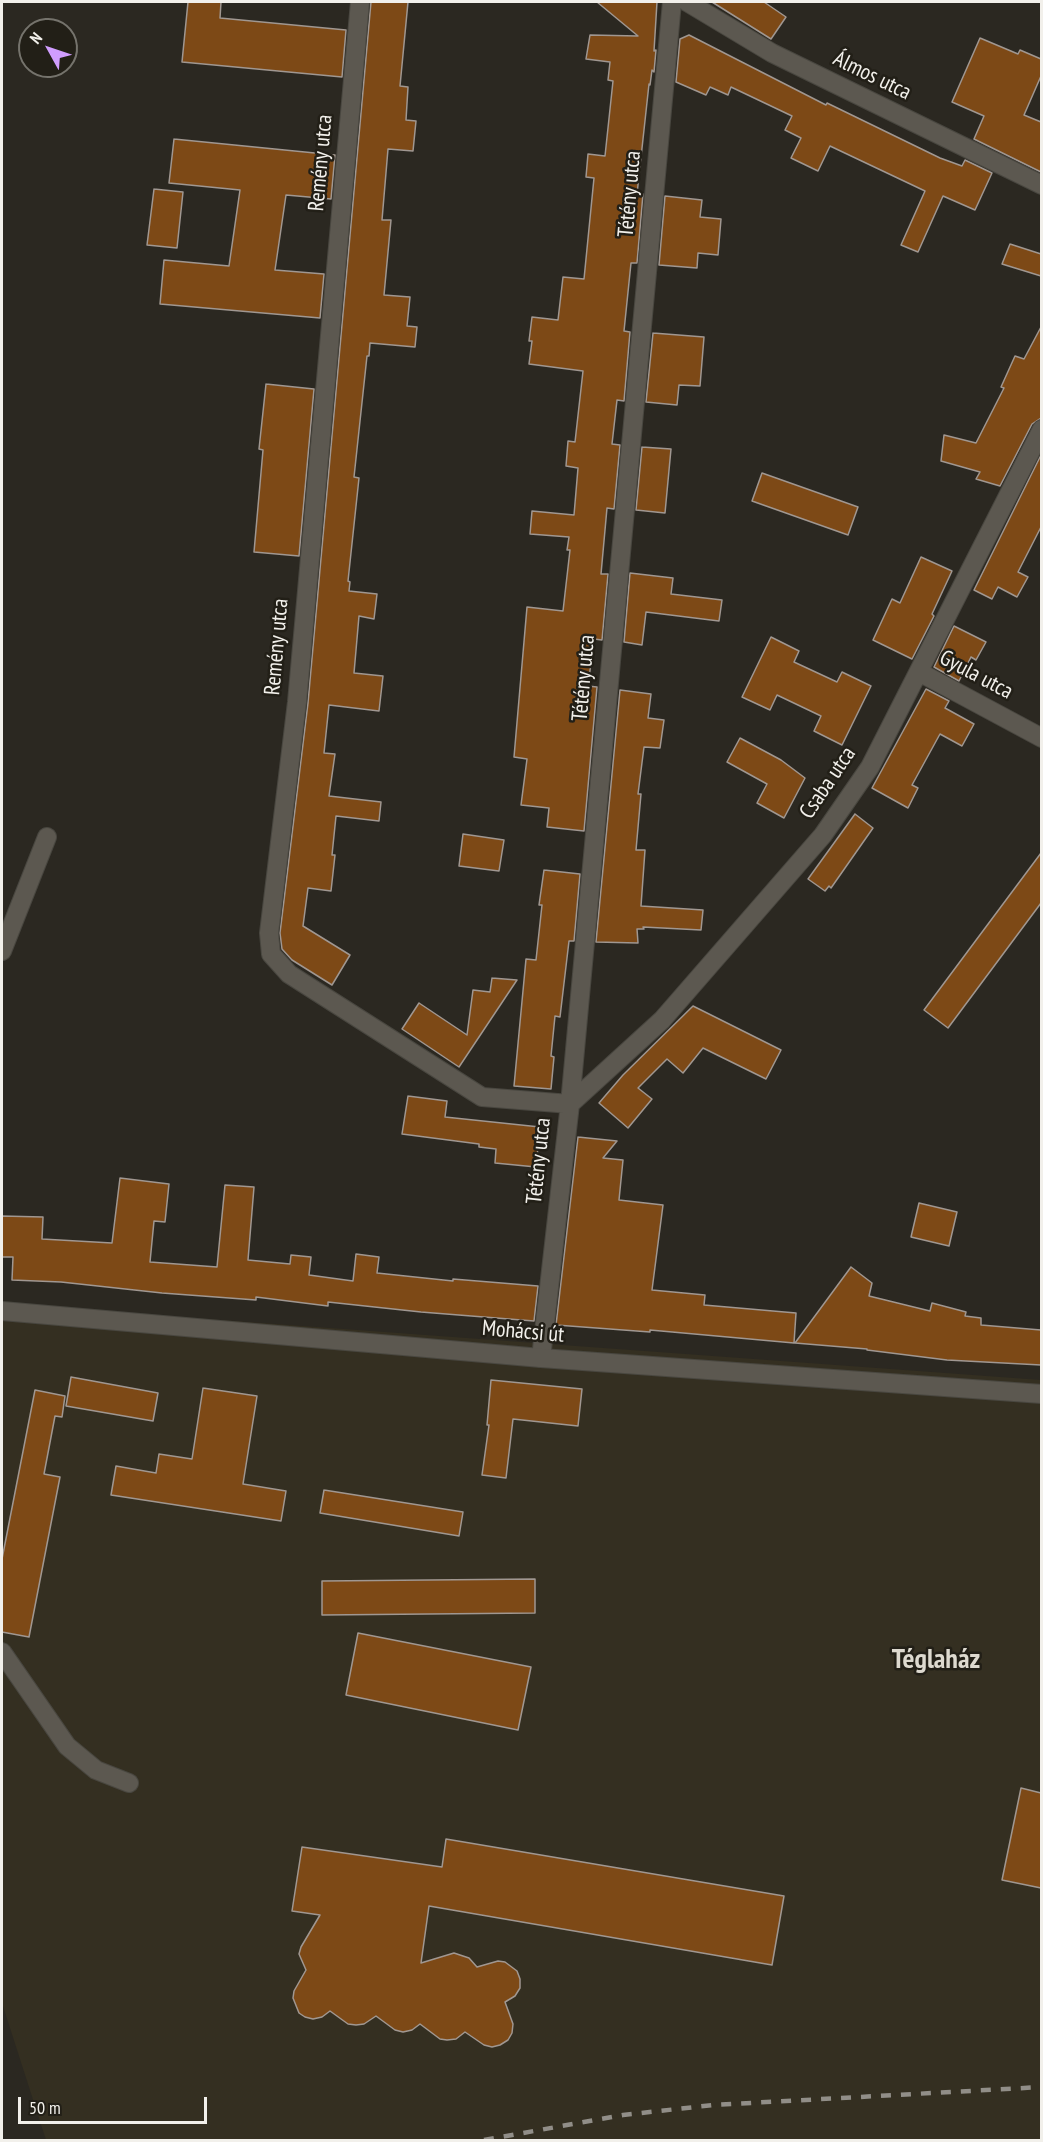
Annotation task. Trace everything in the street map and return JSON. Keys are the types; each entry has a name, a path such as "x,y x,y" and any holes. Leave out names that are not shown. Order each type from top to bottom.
{"street":[{"name":"Remény utca","path":"360,2 297,702 269,933 272,954 289,974 482,1097 570,1104"},
{"name":"Tétény utca","path":"541,1358 570,1104 672,2"},
{"name":"Álmos utca","path":"687,2 772,54 1041,185"},
{"name":"Csaba utca","path":"570,1104 662,1020 822,835 870,766 1041,429"},
{"name":"Gyula utca","path":"919,672 1041,738"},
{"path":"2,951 47,837"},
{"name":"Mohácsi út","path":"2,1311 541,1358 1041,1394"},
{"path":"2,1652 67,1746 96,1770 129,1783"}],"shaded area":[{"path":"2,1304 1041,1380 1041,2140 46,2140 2,2003"}],"building":[{"path":"188,2 221,2 220,18 346,30 342,77 182,62"},
{"path":"371,2 408,2 400,86 408,87 406,120 416,121 413,151 388,149 382,220 391,220 384,295 410,297 407,326 417,327 415,347 370,343 369,356 367,356 354,477 359,478 348,581 350,582 349,591 377,594 374,619 359,616 354,673 383,676 379,711 329,705 324,753 335,754 329,796 381,802 379,821 336,816 331,891 308,888 303,926 350,955 332,985 292,960 282,949 280,933 308,703"},
{"path":"597,2 657,2 654,72 652,70 649,84 637,194 643,194 637,263 631,263 624,331 630,332 624,401 617,400 612,444 620,445 614,509 607,508 601,574 608,574 602,640 594,639 588,686 597,687 584,831 547,827 549,808 521,805 527,759 514,757 527,607 563,611 570,550 567,550 569,537 530,534 532,511 574,515 578,468 566,466 568,441 575,442 583,371 529,364 532,317 558,320 563,277 584,279 594,178 586,177 588,154 605,156 613,81 608,80 610,62 586,59 590,35 638,36"},
{"path":"712,2 764,2 786,17 771,39"},
{"path":"689,35 826,105 827,103 940,158 962,166 965,160 992,173 975,210 943,196 918,252 901,245 925,191 830,146 818,171 791,158 801,138 785,130 792,116 731,87 728,95 710,87 706,95 676,82 680,39"},
{"path":"980,38 1018,54 1020,50 1041,59 1041,76 1024,115 1041,122 1041,172 974,139 984,116 952,102"},
{"path":"174,139 335,155 331,199 286,195 275,270 324,274 320,318 160,304 164,260 229,266 240,190 169,183"},
{"path":"154,189 183,192 177,248 147,245"},
{"path":"665,196 702,200 700,217 721,219 718,255 698,253 697,268 659,265"},
{"path":"1010,244 1041,254 1041,276 1002,264"},
{"path":"1041,327 1041,418 1032,424 1000,486 976,479 980,472 941,461 944,435 976,443 1004,388 1001,387 1015,356 1024,359"},
{"path":"653,333 704,337 700,386 679,385 677,405 646,402"},
{"path":"266,384 314,389 299,556 254,552 263,450 259,449"},
{"path":"642,447 671,449 665,513 636,510"},
{"path":"1041,455 1041,527 1018,572 1028,577 1017,597 998,587 992,599 974,590"},
{"path":"762,473 858,507 848,535 752,501"},
{"path":"921,557 952,571 932,614 934,616 912,659 873,640 892,599 900,603"},
{"path":"630,573 673,578 671,594 722,600 719,621 646,612 642,645 624,642"},
{"path":"954,626 986,642 976,660 971,657 959,681 934,667"},
{"path":"771,637 799,651 794,662 837,682 842,672 871,686 842,745 814,731 821,716 777,695 770,710 742,697"},
{"path":"926,689 949,701 945,708 974,724 962,746 940,734 912,785 918,788 908,808 872,788"},
{"path":"620,690 651,694 648,718 664,720 660,748 644,747 638,794 641,794 636,850 645,850 641,906 703,910 701,930 643,927 644,929 637,929 638,943 596,942"},
{"path":"740,738 781,760 805,778 784,818 757,803 767,784 727,762"},
{"path":"855,814 873,828 831,888 829,886 825,891 808,879"},
{"path":"463,834 504,840 499,871 459,866"},
{"path":"1041,853 1041,903 948,1028 924,1010"},
{"path":"544,870 580,874 574,941 569,941 560,1017 555,1016 551,1056 554,1057 551,1089 514,1086 526,959 536,960 542,905 539,905"},
{"path":"492,978 517,980 459,1067 402,1029 419,1003 467,1035 473,990 490,992"},
{"path":"693,1006 781,1050 766,1079 703,1048 683,1073 667,1059 638,1088 652,1099 628,1128 599,1103 623,1075"},
{"path":"408,1096 447,1101 445,1117 540,1127 536,1167 495,1163 496,1149 479,1147 479,1144 402,1134"},
{"path":"578,1137 617,1141 603,1158 623,1160 619,1200 663,1205 652,1290 705,1295 704,1305 796,1313 794,1343 650,1330 650,1332 556,1325"},
{"path":"120,1178 169,1184 165,1222 154,1221 150,1262 217,1267 225,1185 254,1187 248,1260 290,1264 291,1255 311,1257 309,1275 353,1281 356,1254 379,1257 377,1273 453,1281 453,1279 538,1286 534,1321 328,1302 328,1306 256,1297 256,1300 61,1282 12,1280 13,1257 2,1257 2,1216 43,1217 42,1239 112,1243"},
{"path":"919,1203 957,1212 949,1246 911,1237"},
{"path":"851,1267 872,1283 869,1296 930,1311 932,1303 966,1312 965,1316 981,1318 981,1325 1041,1330 1041,1365 947,1360 867,1349 795,1343"},
{"path":"71,1377 158,1393 153,1421 66,1406"},
{"path":"491,1380 582,1389 578,1426 513,1419 506,1478 482,1475 489,1425 487,1425"},
{"path":"203,1388 257,1396 243,1484 286,1491 281,1521 111,1495 116,1466 156,1473 159,1454 192,1459"},
{"path":"35,1390 65,1396 62,1417 55,1416 44,1474 60,1477 29,1637 2,1632 2,1559"},
{"path":"324,1490 463,1512 459,1536 320,1513"},
{"path":"535,1579 535,1613 322,1615 322,1581"},
{"path":"358,1633 531,1667 518,1730 346,1695"},
{"path":"1021,1788 1041,1793 1041,1888 1002,1880"},
{"path":"446,1839 784,1896 772,1965 429,1906 421,1963 454,1953 469,1958 477,1967 498,1961 505,1962 517,1971 520,1988 515,1996 505,2002 513,2024 508,2040 492,2047 484,2045 465,2032 456,2039 440,2039 420,2024 412,2030 403,2032 395,2030 376,2016 364,2024 356,2025 348,2024 330,2011 322,2017 313,2019 299,2013 293,1998 294,1991 306,1970 299,1954 320,1915 292,1911 302,1847 442,1867"}],"railway":[{"path":"484,2140 623,2115 713,2105 1042,2087"}],"district":[{"name":"Téglaház","path":"936,1660"}]}
